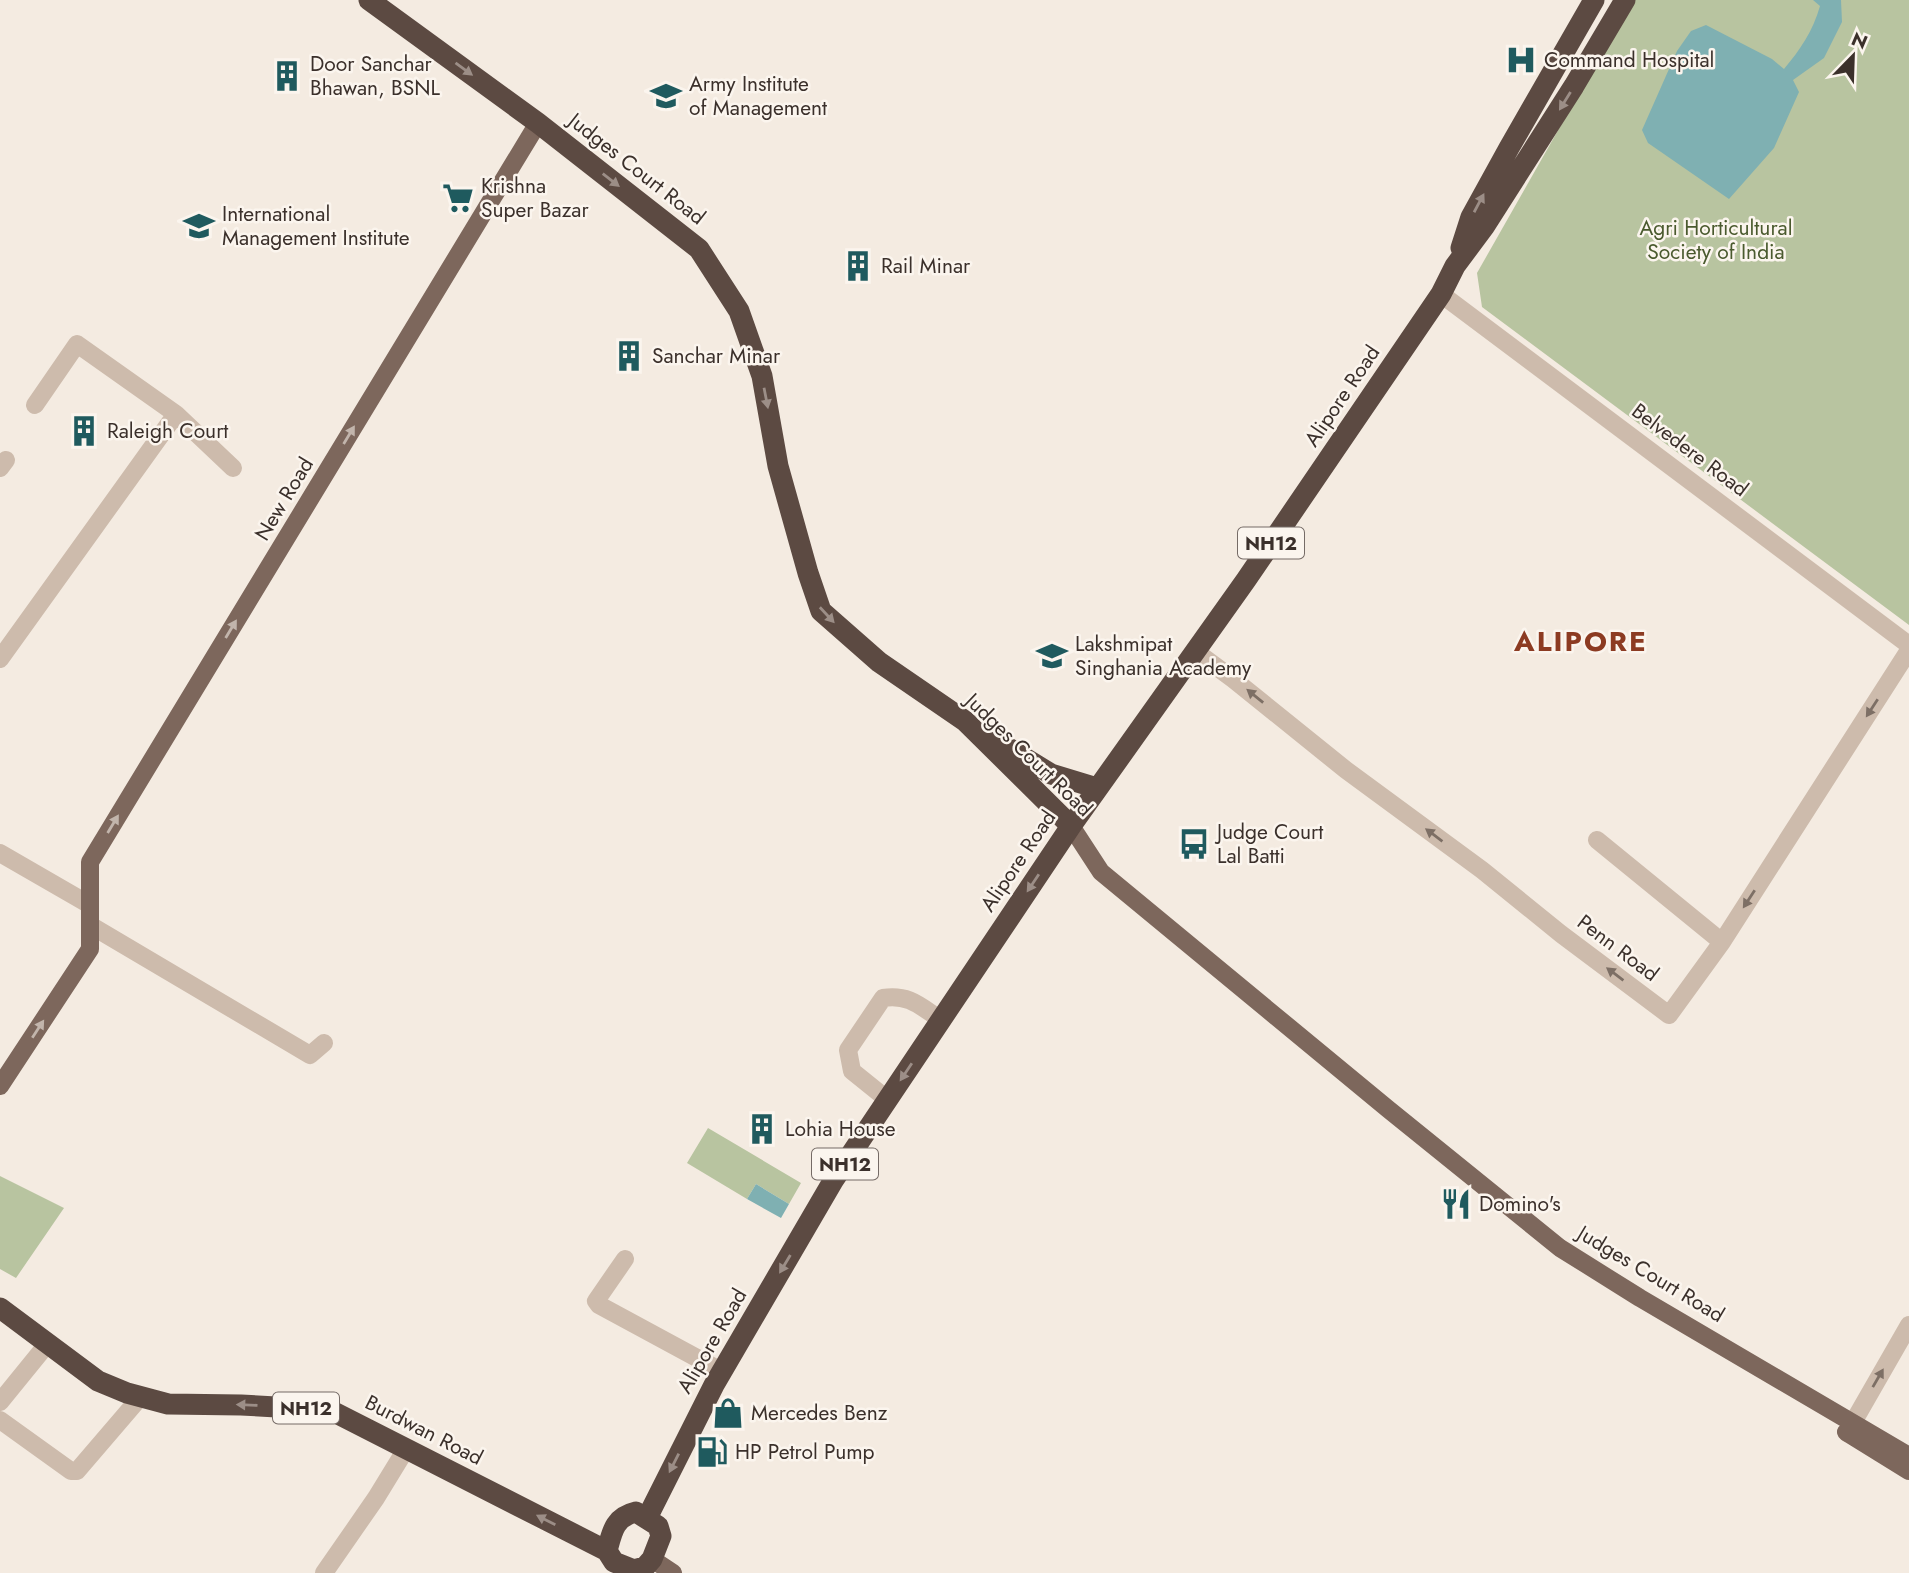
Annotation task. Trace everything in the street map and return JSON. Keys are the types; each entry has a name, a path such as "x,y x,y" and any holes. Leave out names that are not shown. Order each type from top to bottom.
{"highway":[{"name":"Judges Court Road","path":"369,0 538,123 699,249 739,311 762,376 778,466 821,611 879,662 965,721 1070,826"},
{"name":"NH12","path":"1455,266 1471,217 1594,0"},
{"name":"Alipore Road","path":"647,1518 722,1371 833,1181 1070,826 1254,569 1441,294 1455,266 1484,227 1625,0"},
{"path":"965,721 1051,774 1097,788"},
{"name":"Burdwan Road","path":"0,1308 98,1381 136,1395 168,1404 330,1410 406,1448 610,1562"},
{"path":"610,1562 614,1527 625,1514 636,1512 658,1526 661,1536 652,1559"},
{"name":"NH12","path":"610,1562 634,1570 645,1567 652,1559"}],"main road":[{"name":"New Road","path":"0,1086 90,949 90,862 538,123"},
{"name":"Judges Court Road","path":"1070,826 1101,872 1560,1248 1825,1406 1834,1424 1849,1427"},
{"path":"1849,1427 1909,1456"},
{"path":"1849,1427 1909,1471"},
{"path":"652,1559 673,1573"}],"street":[{"name":"Belvedere Road","path":"1441,294 1909,645"},
{"path":"35,405 77,344 176,414 233,468"},
{"path":"0,659 176,414"},
{"name":"Penn Road","path":"1195,651 1669,1015 1722,942 1909,650"},
{"path":"1597,840 1722,942"},
{"path":"0,853 90,905"},
{"path":"90,925 310,1055 324,1043"},
{"path":"888,1100 852,1071 848,1050 883,998 897,996 912,1000 941,1020"},
{"path":"625,1259 596,1301 599,1305 722,1371"},
{"path":"1849,1427 1909,1325"},
{"path":"0,1402 48,1343"},
{"path":"0,1420 71,1471 77,1471 137,1401 136,1395"},
{"path":"324,1573 406,1448"}],"green space":[{"name":"Agri Horticultural Society of India","path":"1632,0 1909,0 1909,625 1482,307 1477,273"},
{"path":"708,1128 801,1183 789,1204 756,1184 747,1199 687,1163"},
{"path":"0,1176 64,1208 16,1278 0,1269"}],"water":[{"path":"1813,0 1841,0 1842,22 1824,58 1793,80 1799,92 1774,148 1729,199 1648,143 1642,130 1677,51 1691,31 1706,25 1772,59 1784,69 1814,24 1820,6"},
{"path":"756,1184 789,1204 781,1218 747,1199"}],"place":[{"name":"Command Hospital","path":"1521,60"},
{"name":"Door Sanchar Bhawan, BSNL","path":"287,76"},
{"name":"Army Institute of Management","path":"666,96"},
{"name":"Krishna Super Bazar","path":"458,198"},
{"name":"International Management Institute","path":"199,226"},
{"name":"Rail Minar","path":"858,266"},
{"name":"Sanchar Minar","path":"629,356"},
{"name":"Raleigh Court","path":"84,431"},
{"name":"Lakshmipat Singhania Academy","path":"1052,656"},
{"name":"Judge Court Lal Batti","path":"1194,844"},
{"name":"Lohia House","path":"762,1129"},
{"name":"Domino's","path":"1456,1204"},
{"name":"Mercedes Benz","path":"728,1413"},
{"name":"HP Petrol Pump","path":"712,1452"}],"district":[{"name":"ALIPORE","path":"1581,641"}]}
